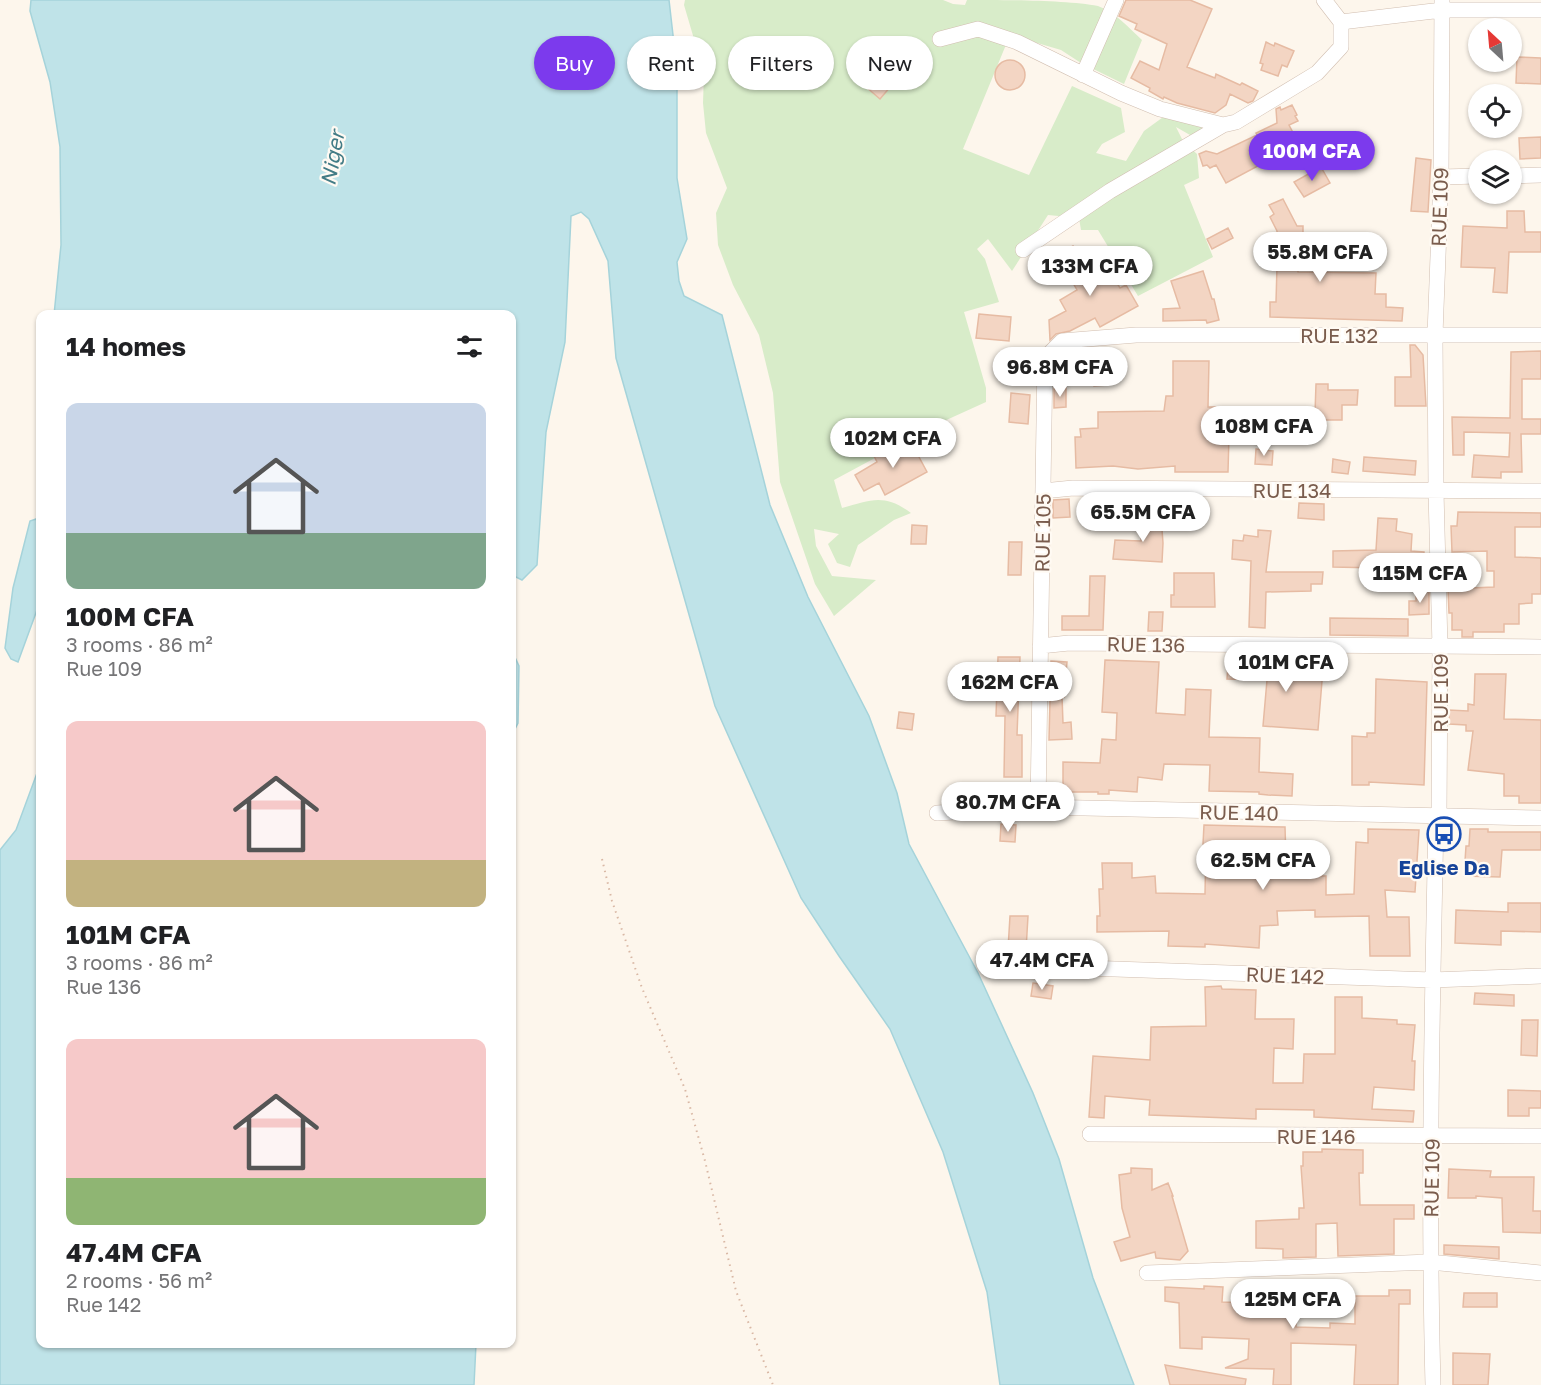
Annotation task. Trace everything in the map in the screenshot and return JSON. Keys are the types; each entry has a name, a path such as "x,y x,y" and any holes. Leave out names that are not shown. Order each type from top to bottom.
{"street":[{"path":"1083,75 1116,0"},
{"path":"1023,250 1110,190 1222,125 1236,122 1317,73 1341,47 1341,22 1324,0"},
{"path":"1341,22 1442,5 1541,10"},
{"name":"RUE 109","path":"1433,1385 1430,1262 1432,980 1436,821 1439,817 1440,646 1436,491 1436,335 1441,177 1442,5"},
{"path":"940,39 978,28 1017,42 1083,75 1160,109 1222,125"},
{"path":"1522,176 1541,175"},
{"path":"1441,177 1468,176"},
{"name":"RUE 132","path":"1136,335 1541,335"},
{"name":"RUE 105","path":"1038,807 1045,358 1062,341 1136,335"},
{"name":"RUE 134","path":"1043,491 1073,488 1541,491"},
{"name":"RUE 136","path":"1040,646 1069,643 1541,646"},
{"name":"RUE 140","path":"937,813 1038,807 1541,818"},
{"name":"RUE 142","path":"1029,966 1432,980 1541,976"},
{"name":"RUE 146","path":"1090,1134 1541,1136"},
{"path":"1147,1273 1430,1262 1541,1273"}],"path":[{"path":"602,859 612,901 642,988 684,1089 705,1161 736,1292 773,1385"}],"green space":[{"path":"685,0 943,0 965,5 967,0 1015,0 1098,6 1116,16 1142,40 1124,84 1081,63 1061,50 1010,35 963,149 1029,175 1072,86 1121,108 1125,132 1102,144 1096,153 1126,161 1144,131 1177,107 1224,130 1197,139 1176,127 1183,141 1197,154 1199,178 1184,185 1213,257 1138,296 1098,230 1081,230 1079,218 1048,215 1012,271 988,239 977,249 985,259 999,302 964,312 986,388 986,402 942,422 834,480 842,508 877,500 893,503 911,513 894,520 858,545 850,567 837,563 828,544 839,534 814,529 816,546 832,576 876,580 834,616 815,584 780,482 773,393 759,335 733,285 718,245 716,213 727,188 706,133 703,103 703,90 716,90 716,36 693,36 684,5"}],"water":[{"name":"Niger","path":"31,0 669,0 673,36 627,36 627,90 677,90 677,178 687,239 677,262 679,281 684,296 722,315 770,505 808,597 869,716 897,793 909,844 978,973 1033,1093 1059,1159 1093,1278 1134,1385 1000,1385 987,1292 943,1152 890,1029 801,898 715,706 616,358 608,261 589,219 581,212 571,216 565,342 546,432 537,565 522,580 516,577 516,310 54,310 61,245 60,147 50,82 30,11"},
{"path":"36,519 36,613 18,662 11,659 5,648 13,588 30,521"},
{"path":"516,660 519,666 518,723 516,727"},
{"path":"36,776 36,1348 476,1348 474,1385 0,1385 0,850 16,830"}],"building":[{"path":"1126,0 1190,0 1212,9 1187,67 1215,78 1216,74 1258,91 1253,101 1248,103 1230,94 1226,105 1215,113 1177,103 1164,97 1163,99 1149,91 1150,88 1131,78 1140,61 1159,70 1167,44 1135,29 1137,24 1119,16"},
{"path":"1266,42 1274,46 1275,43 1294,51 1287,67 1282,65 1278,76 1261,70 1263,64 1260,63"},
{"path":"1522,57 1541,58 1541,84 1516,83 1516,72 1522,72"},
{"path":"1010,60 1021,64 1025,75 1021,86 1010,90 999,86 995,75 999,64"},
{"path":"870,90 888,90 880,99"},
{"path":"1292,105 1298,121 1289,125 1299,144 1226,183 1216,165 1210,168 1207,165 1203,166 1199,154 1206,151 1217,154 1257,135 1256,133 1277,123 1276,109 1280,107 1281,110"},
{"path":"1541,137 1541,158 1522,159 1519,138"},
{"path":"1416,158 1431,160 1428,212 1411,211"},
{"path":"1321,167 1330,183 1304,197 1294,182"},
{"path":"1283,199 1297,226 1303,226 1303,241 1298,241 1298,272 1376,273 1375,294 1386,294 1386,307 1403,308 1402,321 1270,317 1270,302 1276,302 1277,266 1272,266 1273,245 1277,245 1277,231 1270,217 1274,214 1269,205"},
{"path":"1507,211 1524,211 1525,232 1541,232 1541,252 1509,252 1507,293 1493,292 1495,268 1461,267 1463,226 1507,228"},
{"path":"1228,228 1233,238 1212,249 1207,239"},
{"path":"1073,246 1093,279 1109,270 1120,288 1126,285 1138,306 1100,327 1095,318 1070,331 1056,334 1050,340 1049,320 1066,311 1060,300 1077,290 1057,255"},
{"path":"1203,271 1219,320 1207,323 1206,320 1163,321 1163,309 1180,308 1171,281"},
{"path":"979,314 1011,317 1009,341 976,338"},
{"path":"1410,345 1415,345 1423,355 1426,406 1395,406 1395,377 1411,377"},
{"path":"1106,351 1107,385 1094,386 1093,365 1081,366 1080,352"},
{"path":"1541,351 1541,379 1522,379 1522,419 1541,419 1541,434 1521,434 1522,472 1501,472 1501,478 1472,477 1474,455 1509,457 1510,433 1464,432 1464,455 1453,455 1452,417 1510,418 1511,352"},
{"path":"1173,361 1209,361 1208,407 1216,407 1216,411 1257,411 1257,408 1272,408 1286,410 1286,412 1315,413 1316,384 1328,384 1328,390 1358,390 1357,405 1342,405 1342,420 1320,420 1319,437 1254,434 1254,436 1229,436 1228,472 1175,472 1175,466 1138,469 1113,466 1076,468 1075,437 1081,437 1080,429 1098,428 1098,412 1164,411 1166,396 1173,396"},
{"path":"1066,388 1066,407 1054,408 1054,389"},
{"path":"1011,393 1030,395 1028,424 1009,422"},
{"path":"899,443 903,449 912,444 927,472 885,495 879,483 864,491 855,475 877,462 874,456"},
{"path":"1256,449 1273,451 1272,465 1255,464"},
{"path":"1364,457 1416,461 1415,475 1363,471"},
{"path":"1333,459 1350,462 1348,474 1332,472"},
{"path":"1069,499 1070,517 1053,518 1053,500"},
{"path":"1299,503 1324,504 1324,520 1298,518"},
{"path":"1458,512 1541,513 1541,527 1515,527 1515,557 1541,558 1541,594 1532,594 1532,603 1519,604 1519,624 1504,624 1504,632 1473,632 1473,637 1462,637 1462,630 1452,630 1448,589 1494,587 1494,571 1487,571 1487,551 1452,552 1451,526 1457,526"},
{"path":"1161,516 1162,562 1113,559 1115,540 1141,541 1141,517"},
{"path":"1378,518 1397,519 1396,531 1412,534 1411,551 1424,552 1423,569 1333,567 1333,551 1376,550"},
{"path":"912,525 927,526 926,544 911,544"},
{"path":"1258,530 1271,531 1266,572 1323,572 1322,584 1311,584 1311,591 1266,592 1265,628 1249,627 1251,561 1232,559 1233,540 1243,541 1244,535 1258,537"},
{"path":"1009,542 1022,542 1021,575 1008,575"},
{"path":"1174,573 1214,573 1215,607 1171,607 1171,595 1174,595"},
{"path":"1090,576 1105,576 1103,630 1062,630 1062,616 1089,616"},
{"path":"1429,590 1429,614 1409,615 1409,601 1416,601 1416,591"},
{"path":"1149,612 1163,612 1162,631 1148,631"},
{"path":"1330,618 1408,619 1408,636 1330,635"},
{"path":"998,657 1020,657 1017,735 1022,735 1022,777 1004,777 1005,716 996,716"},
{"path":"1105,660 1159,662 1156,713 1185,715 1186,689 1211,690 1209,737 1260,738 1259,772 1293,774 1292,796 1259,794 1259,792 1209,791 1210,765 1164,764 1162,780 1138,777 1137,792 1109,790 1109,794 1098,794 1098,792 1063,792 1063,762 1100,763 1102,739 1116,740 1117,713 1102,712"},
{"path":"1051,661 1067,662 1064,697 1062,696 1063,723 1071,722 1072,739 1049,740"},
{"path":"1268,664 1323,669 1318,730 1263,726 1267,680 1227,679 1228,665"},
{"path":"1475,674 1506,674 1504,719 1541,720 1541,803 1519,803 1519,796 1504,796 1504,774 1468,770 1473,731 1466,731 1466,725 1449,724 1449,710 1468,711 1468,704 1474,705"},
{"path":"1376,679 1427,682 1424,785 1369,782 1369,785 1352,785 1352,736 1367,737 1367,733 1375,733"},
{"path":"899,712 914,714 912,730 897,728"},
{"path":"1001,824 1016,825 1015,842 1000,841"},
{"path":"1204,825 1285,827 1286,859 1301,858 1302,876 1326,876 1326,895 1354,894 1356,842 1368,843 1368,829 1419,830 1415,892 1385,890 1387,917 1409,917 1410,956 1370,956 1369,916 1315,917 1315,910 1277,911 1278,925 1260,926 1259,948 1205,944 1205,947 1168,946 1169,931 1097,932 1097,916 1100,916 1099,889 1103,889 1102,863 1132,863 1132,878 1155,876 1156,893 1205,894"},
{"path":"1470,829 1488,829 1488,832 1541,832 1541,850 1502,850 1500,877 1464,876 1466,846 1469,846"},
{"path":"1508,903 1541,903 1541,932 1501,931 1501,945 1455,943 1456,910 1508,912"},
{"path":"1010,916 1028,916 1026,950 1008,949"},
{"path":"1033,983 1053,986 1051,999 1031,996"},
{"path":"1221,986 1222,989 1256,990 1255,1019 1294,1019 1293,1049 1274,1048 1273,1083 1303,1083 1304,1054 1335,1054 1335,997 1362,997 1362,1018 1397,1020 1397,1024 1415,1025 1412,1061 1415,1061 1414,1090 1374,1087 1372,1109 1414,1111 1413,1122 1314,1117 1314,1110 1256,1109 1256,1119 1149,1115 1150,1100 1105,1096 1104,1118 1089,1117 1093,1056 1150,1060 1151,1027 1206,1026 1205,987"},
{"path":"1475,993 1514,995 1514,1006 1474,1004"},
{"path":"1522,1020 1538,1020 1537,1056 1521,1055"},
{"path":"1508,1090 1541,1091 1541,1108 1529,1108 1529,1116 1508,1116"},
{"path":"1322,1149 1363,1150 1363,1173 1359,1173 1360,1205 1414,1205 1414,1219 1394,1219 1394,1254 1338,1256 1337,1223 1316,1224 1316,1257 1283,1258 1283,1249 1256,1248 1256,1221 1299,1219 1299,1208 1304,1208 1301,1166 1303,1166 1303,1152 1322,1152"},
{"path":"1131,1168 1152,1169 1152,1190 1168,1183 1188,1251 1180,1260 1156,1258 1155,1252 1121,1261 1114,1242 1130,1237 1122,1208 1119,1175 1131,1173"},
{"path":"1449,1169 1491,1171 1490,1177 1534,1177 1533,1211 1541,1211 1541,1233 1503,1232 1502,1198 1476,1196 1476,1198 1448,1198"},
{"path":"1444,1245 1499,1247 1499,1259 1444,1254"},
{"path":"1204,1286 1223,1287 1222,1302 1252,1303 1252,1290 1296,1291 1296,1327 1330,1328 1330,1323 1355,1324 1355,1296 1389,1296 1389,1290 1410,1290 1410,1304 1399,1304 1398,1385 1354,1385 1356,1345 1291,1343 1291,1385 1273,1385 1274,1369 1225,1368 1248,1359 1249,1339 1202,1337 1202,1349 1180,1348 1179,1303 1165,1301 1165,1287 1204,1289"},
{"path":"1464,1293 1497,1293 1497,1307 1463,1307"},
{"path":"1453,1353 1490,1354 1488,1385 1453,1385"},
{"path":"1165,1365 1246,1379 1245,1385 1170,1385"}],"place":[{"name":"Eglise Da","path":"1444,834"}]}
